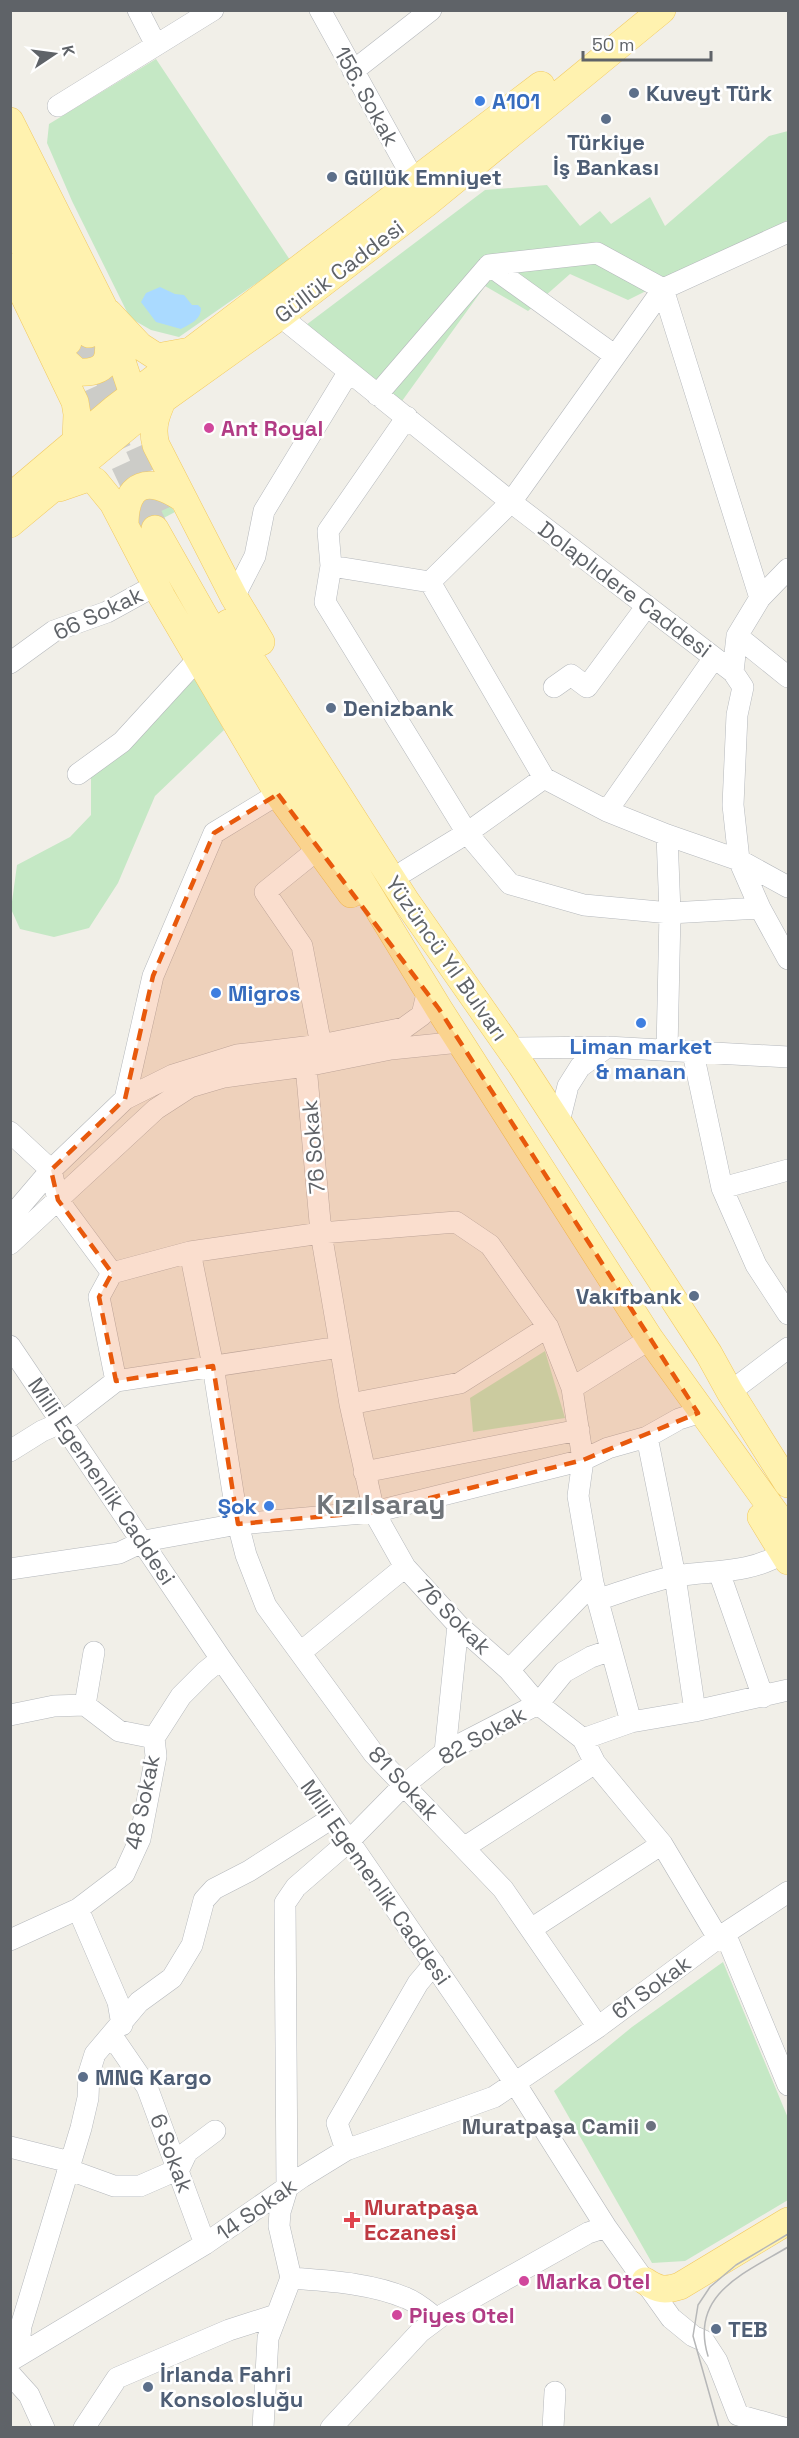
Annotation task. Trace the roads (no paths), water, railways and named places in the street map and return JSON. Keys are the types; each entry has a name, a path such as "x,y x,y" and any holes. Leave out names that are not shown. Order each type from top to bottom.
{"main road":[{"name":"Güllük Caddesi","path":"10,497 107,425 235,315 502,116 633,10"},
{"name":"Güllük Caddesi","path":"10,525 52,491 107,425 164,399 280,316 427,203 662,10"},
{"path":"10,121 104,308 140,346 157,357 191,351"},
{"path":"10,166 66,346 88,396 107,425"},
{"path":"10,216 77,372 100,369 108,359 110,351 104,308"},
{"path":"11,270 66,346 77,414 107,425 162,460"},
{"path":"104,308 106,475 119,514"},
{"path":"164,399 154,419 152,432 162,460 169,516"},
{"path":"52,491 88,478 95,481 119,514 198,659 278,794 317,850 433,1004"},
{"path":"119,514 125,510 132,493 141,487 159,485 169,516 234,597 405,871 484,990 520,1057"},
{"name":"Yüzüncü Yıl Bulvarı","path":"169,516 269,730 433,1004 460,1042 787,1548"},
{"name":"Yüzüncü Yıl Bulvarı","path":"169,516 224,618 406,901 520,1057 558,1126 709,1354 730,1392 789,1484"},
{"name":"Yüzüncü Yıl Bulvarı","path":"730,1392 789,1465"},
{"path":"645,2281 656,2289 668,2290 680,2286 789,2221"}],"street":[{"path":"138,10 156,45"},
{"path":"58,106 213,10"},
{"name":"156. Sokak","path":"320,10 415,182"},
{"path":"353,71 431,10"},
{"path":"430,582 511,502 663,288 789,232"},
{"path":"377,395 489,265 597,253 663,288 760,598"},
{"path":"489,265 614,355"},
{"name":"Dolaplıdere Caddesi","path":"280,316 511,502 734,672 743,687 737,715 732,805 739,860 760,908 789,959"},
{"path":"234,597 255,556 264,511 348,373"},
{"path":"407,417 328,531 330,566 325,602 467,833 510,884 585,905 670,913 760,908"},
{"path":"330,566 430,582"},
{"path":"734,672 737,636 760,598 789,569"},
{"path":"430,582 544,778 607,811 786,880"},
{"name":"66 Sokak","path":"10,663 54,631 107,612 156,585"},
{"path":"554,687 571,675 587,687 646,607"},
{"path":"737,636 789,677"},
{"path":"607,811 714,658"},
{"path":"78,774 122,742 198,659"},
{"path":"405,871 467,833 544,778"},
{"path":"125,1099 153,976 214,833 278,794"},
{"path":"667,835 670,913 667,1050"},
{"path":"306,1066 321,1045 302,946 265,892 317,850"},
{"path":"14,1211 51,1170 125,1099 173,1075 237,1055 321,1045 404,1028 422,1016 433,1004"},
{"path":"10,1244 156,1109 190,1088 224,1077 306,1066 391,1049 460,1042"},
{"path":"558,1126 568,1086 580,1067 607,1047"},
{"path":"520,1057 607,1047 789,1058"},
{"path":"693,1053 722,1188 756,1265 789,1314"},
{"name":"76 Sokak","path":"306,1066 321,1233 350,1404 374,1512 405,1567 458,1625 509,1670 538,1704 582,1739 595,1763 662,1844 718,1938 729,1943 789,2085"},
{"path":"10,1132 51,1170 58,1200 112,1273"},
{"path":"722,1188 789,1170"},
{"path":"116,1381 99,1297 112,1273 190,1252 321,1233 456,1222 490,1245 548,1327 572,1388 583,1460 578,1496 595,1592 631,1722"},
{"name":"81 Sokak","path":"190,1252 213,1366 238,1524 246,1555 266,1606 374,1754 503,1889 598,2026"},
{"path":"350,1404 460,1383 548,1327"},
{"path":"572,1388 650,1339"},
{"name":"Milli Egemenlik Caddesi","path":"10,1346 144,1541 221,1659 434,1964 515,2084 606,2227 671,2318 704,2342 717,2361 738,2415 784,2427"},
{"path":"10,1451 42,1431 63,1422 116,1381 340,1347"},
{"path":"730,1392 789,1348"},
{"path":"10,1569 119,1553 144,1541 238,1524 374,1512 583,1460 608,1448 647,1437 679,1419 695,1405"},
{"path":"364,1472 579,1430"},
{"path":"647,1437 675,1576 694,1712"},
{"path":"509,1670 595,1592 675,1576 719,1572 766,1563 787,1548"},
{"path":"301,1652 405,1567"},
{"path":"719,1572 763,1696"},
{"path":"445,1752 458,1625"},
{"path":"538,1704 564,1672 611,1650"},
{"path":"85,1705 94,1652"},
{"name":"48 Sokak","path":"10,1940 78,1909 124,1874 140,1839 156,1756 154,1738 181,1696 205,1671 221,1659"},
{"path":"582,1739 631,1722 694,1712 789,1690"},
{"name":"82 Sokak","path":"291,2278 279,2226 280,2212 287,2189 285,1903 296,1887 349,1841 403,1786 445,1752 474,1735 538,1704"},
{"path":"10,1715 54,1706 85,1705 118,1731 154,1738"},
{"path":"465,1847 595,1763"},
{"path":"44,2427 13,2364 21,2326 88,2098 89,2073 95,2054 139,2002 172,1978 192,1945 204,1900 214,1888 249,1871 332,1818"},
{"path":"531,1929 662,1844"},
{"name":"61 Sokak","path":"515,2084 718,1938 789,1892"},
{"path":"78,1909 118,2001 117,2030"},
{"path":"346,2150 337,2124 418,1983 434,1964"},
{"name":"6 Sokak","path":"117,2030 147,2087 205,2244"},
{"name":"14 Sokak","path":"13,2364 205,2244 302,2177 346,2150 494,2097 515,2084"},
{"path":"10,2147 68,2166 114,2186 140,2186 179,2169 187,2152 216,2131"},
{"path":"331,2427 420,2332 437,2319 588,2233 606,2227"},
{"path":"262,2427 268,2338 291,2278 334,2282 408,2298 437,2319"},
{"path":"84,2427 117,2378 229,2330 276,2315"},
{"path":"553,2427 555,2392"}],"water":[{"path":"160,287 175,294 184,295 192,305 198,305 201,312 197,319 181,329 156,322 141,302 146,293"}],"tunnel":[{"path":"89,334 171,520"},
{"path":"72,352 155,529"}],"tram line":[{"path":"719,2428 693,2336 698,2305 710,2287 736,2265 788,2234"},
{"path":"708,2356 704,2335 706,2316 714,2301 739,2277 788,2247"}],"place":[{"name":"Kuveyt Türk","path":"634,93"},
{"name":"A101","path":"480,101"},
{"name":"Türkiye İş Bankası","path":"606,119"},
{"name":"Güllük Emniyet","path":"332,177"},
{"name":"Ant Royal","path":"209,428"},
{"name":"Denizbank","path":"331,708"},
{"name":"Migros","path":"216,993"},
{"name":"Liman market & manan","path":"641,1023"},
{"name":"Vakıfbank","path":"694,1296"},
{"name":"Şok","path":"269,1506"},
{"name":"MNG Kargo","path":"83,2077"},
{"name":"Muratpaşa Camii","path":"651,2126"},
{"name":"Muratpaşa Eczanesi","path":"352,2220"},
{"name":"Marka Otel","path":"524,2281"},
{"name":"Piyes Otel","path":"397,2315"},
{"name":"TEB","path":"716,2329"},
{"name":"İrlanda Fahri Konsolosluğu","path":"148,2387"}],"district":[{"name":"Kızılsaray","path":"381,1504"}]}
